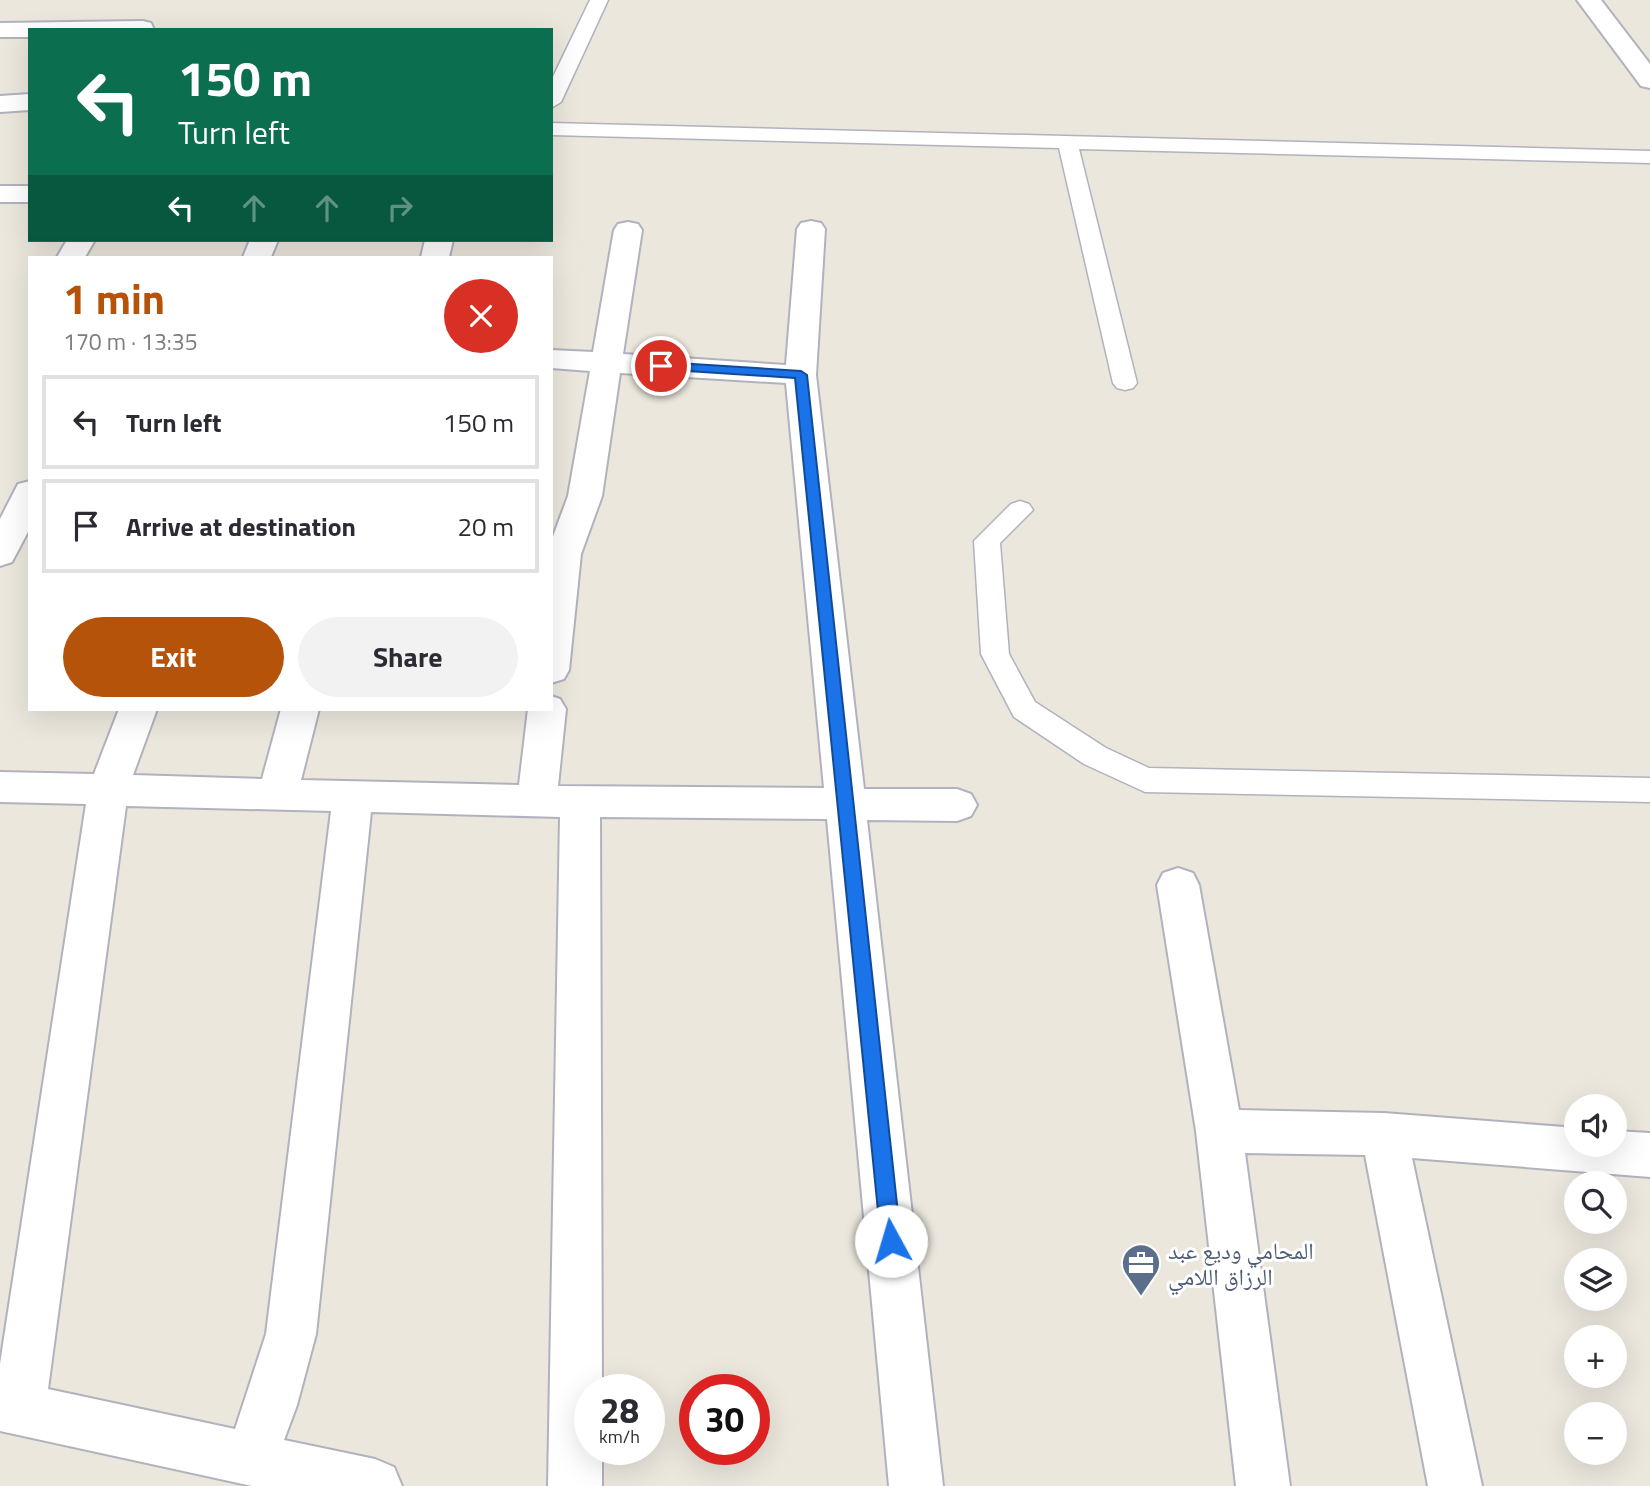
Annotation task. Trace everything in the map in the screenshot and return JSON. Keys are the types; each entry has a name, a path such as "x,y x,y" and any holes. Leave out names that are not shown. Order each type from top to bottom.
{"street":[{"path":"1590,0 1650,81"},
{"path":"0,30 28,30"},
{"path":"0,104 28,102"},
{"path":"0,194 28,194"},
{"path":"811,229 801,375 916,1486"},
{"path":"553,637 558,553 585,496 628,230"},
{"path":"553,359 801,375"},
{"path":"0,554 28,496"},
{"path":"137,711 108,789 9,1408 375,1486"},
{"path":"278,793 299,711"},
{"path":"547,711 558,801 575,1486"},
{"path":"0,787 558,801 957,805"},
{"path":"250,1459 271,1405 291,1334 353,795"},
{"path":"1178,885 1219,1131 1263,1486"},
{"path":"1219,1131 1384,1134 1650,1155"},
{"path":"1384,1134 1455,1486"}],"lane":[{"path":"553,98 598,0"},
{"path":"553,129 1650,157"},
{"path":"1068,142 1125,383"},
{"path":"1020,510 987,541 995,654 1024,709 1095,756 1144,780 1650,790"}],"place":[{"name":"المحامي وديع عبد الرزاق اللامي","path":"1141,1297"}],"route":[{"path":"661,366 801,375 891,1241"}]}
